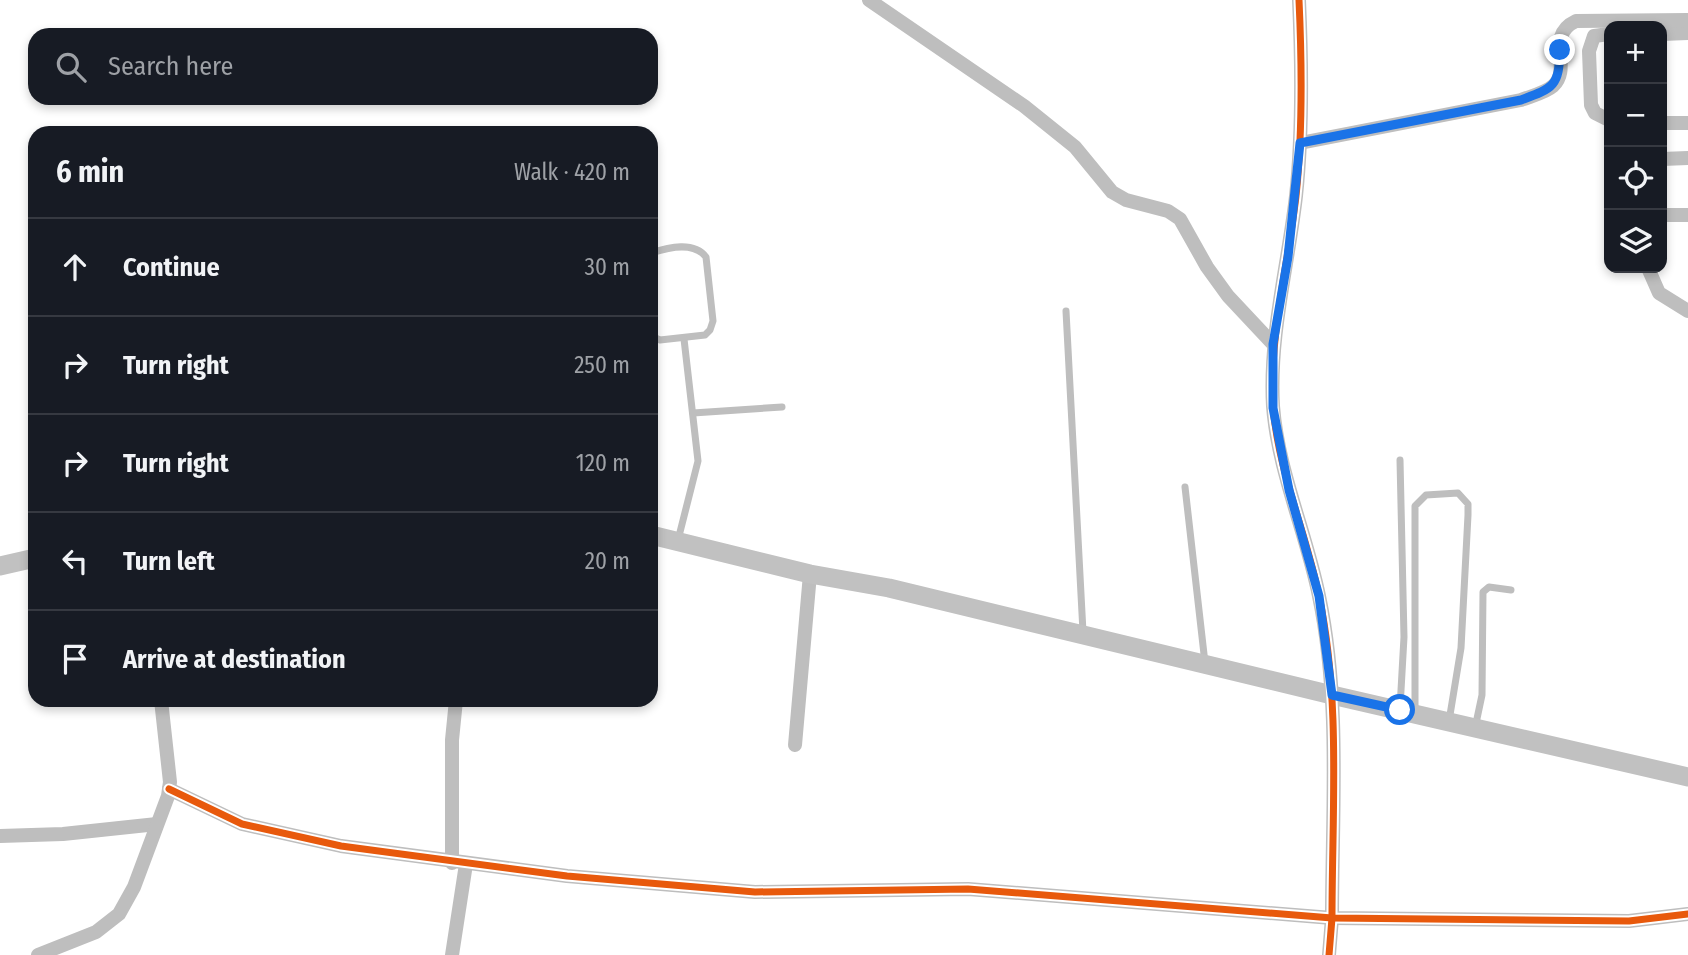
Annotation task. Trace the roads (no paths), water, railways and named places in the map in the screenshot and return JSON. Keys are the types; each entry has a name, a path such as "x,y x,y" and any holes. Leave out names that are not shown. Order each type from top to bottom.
{"main road":[{"path":"658,536 810,574 889,588 1205,665 1688,777"},
{"path":"0,566 28,560"}],"street":[{"path":"869,0 1024,106 1074,147 1112,192 1126,200 1168,211 1180,219 1228,296 1273,344"},
{"path":"1299,0 1302,72 1300,143 1288,257 1273,344 1273,408 1289,490 1319,596 1332,695 1332,918 1329,955"},
{"path":"1300,143 1521,100 1543,92 1553,86 1559,77 1561,34 1565,26 1576,21 1688,20"},
{"path":"1667,34 1688,33"},
{"path":"1604,35 1594,36 1589,51 1591,106 1595,113 1604,118"},
{"path":"1667,122 1688,123"},
{"path":"1667,159 1688,158"},
{"path":"1667,215 1688,215"},
{"path":"1650,273 1659,293 1688,312"},
{"path":"795,745 810,574"},
{"path":"41,954 96,932 119,915 134,887 169,789 162,707"},
{"path":"452,955 459,863 452,740 455,707"},
{"path":"169,789 263,831 459,863 755,892 968,889 1332,918 1629,921 1688,914"},
{"path":"0,836 63,834 157,824"}],"lane":[{"path":"658,252 692,246 706,257 713,321 705,335 684,339 658,339"},
{"path":"1066,311 1083,635"},
{"path":"678,540 698,461 684,339"},
{"path":"693,413 782,407"},
{"path":"1400,460 1407,712"},
{"path":"1185,487 1205,665"},
{"path":"1407,712 1415,506 1426,495 1458,493 1468,504 1468,515 1461,648 1448,722"},
{"path":"1475,728 1482,695 1483,592 1489,587 1511,590"}]}
